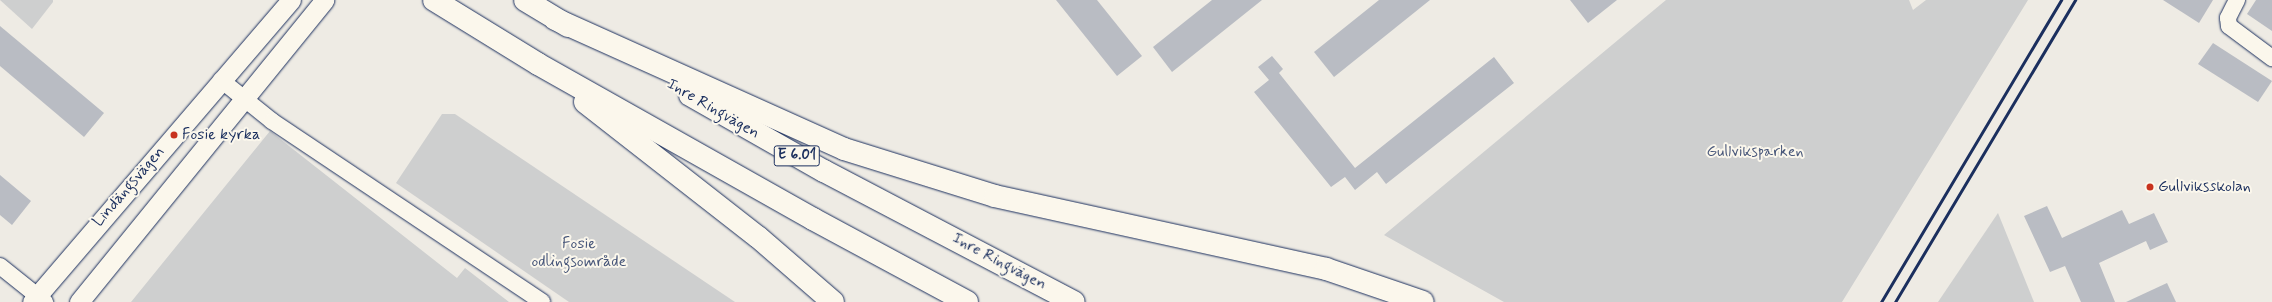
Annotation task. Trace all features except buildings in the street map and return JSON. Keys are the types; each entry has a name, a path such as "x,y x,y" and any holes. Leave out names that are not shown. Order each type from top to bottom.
{"highway":[{"path":"434,0 538,64 813,219 967,302"},
{"name":"Inre Ringvägen","path":"525,0 555,19 824,171 1074,302"},
{"path":"555,19 844,149 995,196 1326,269 1423,302"},
{"path":"538,64 651,157 758,237 833,302"}],"street":[{"name":"Lindängsvägen","path":"38,300 221,80 291,0"},
{"path":"79,302 324,0"},
{"path":"2237,0 2228,18 2229,26 2272,58"},
{"path":"221,80 244,99 542,302"},
{"path":"0,266 38,300"}],"green space":[{"path":"0,0 53,0 53,2 32,29"},
{"name":"Gullviksparken","path":"1666,0 1909,0 1913,10 1926,0 2028,0 1842,302 1504,302 1384,235"},
{"name":"Fosie odlingsområde","path":"442,114 455,114 735,302 569,302 396,183"},
{"path":"270,131 457,278 465,268 509,302 131,302"},
{"path":"1998,213 2034,302 1938,302"}],"railway":[{"path":"1881,302 2061,0"},
{"path":"1895,302 2075,0"}],"place":[{"name":"Fosie kyrka","path":"174,135"},
{"name":"Gullviksskolan","path":"2150,187"}]}
